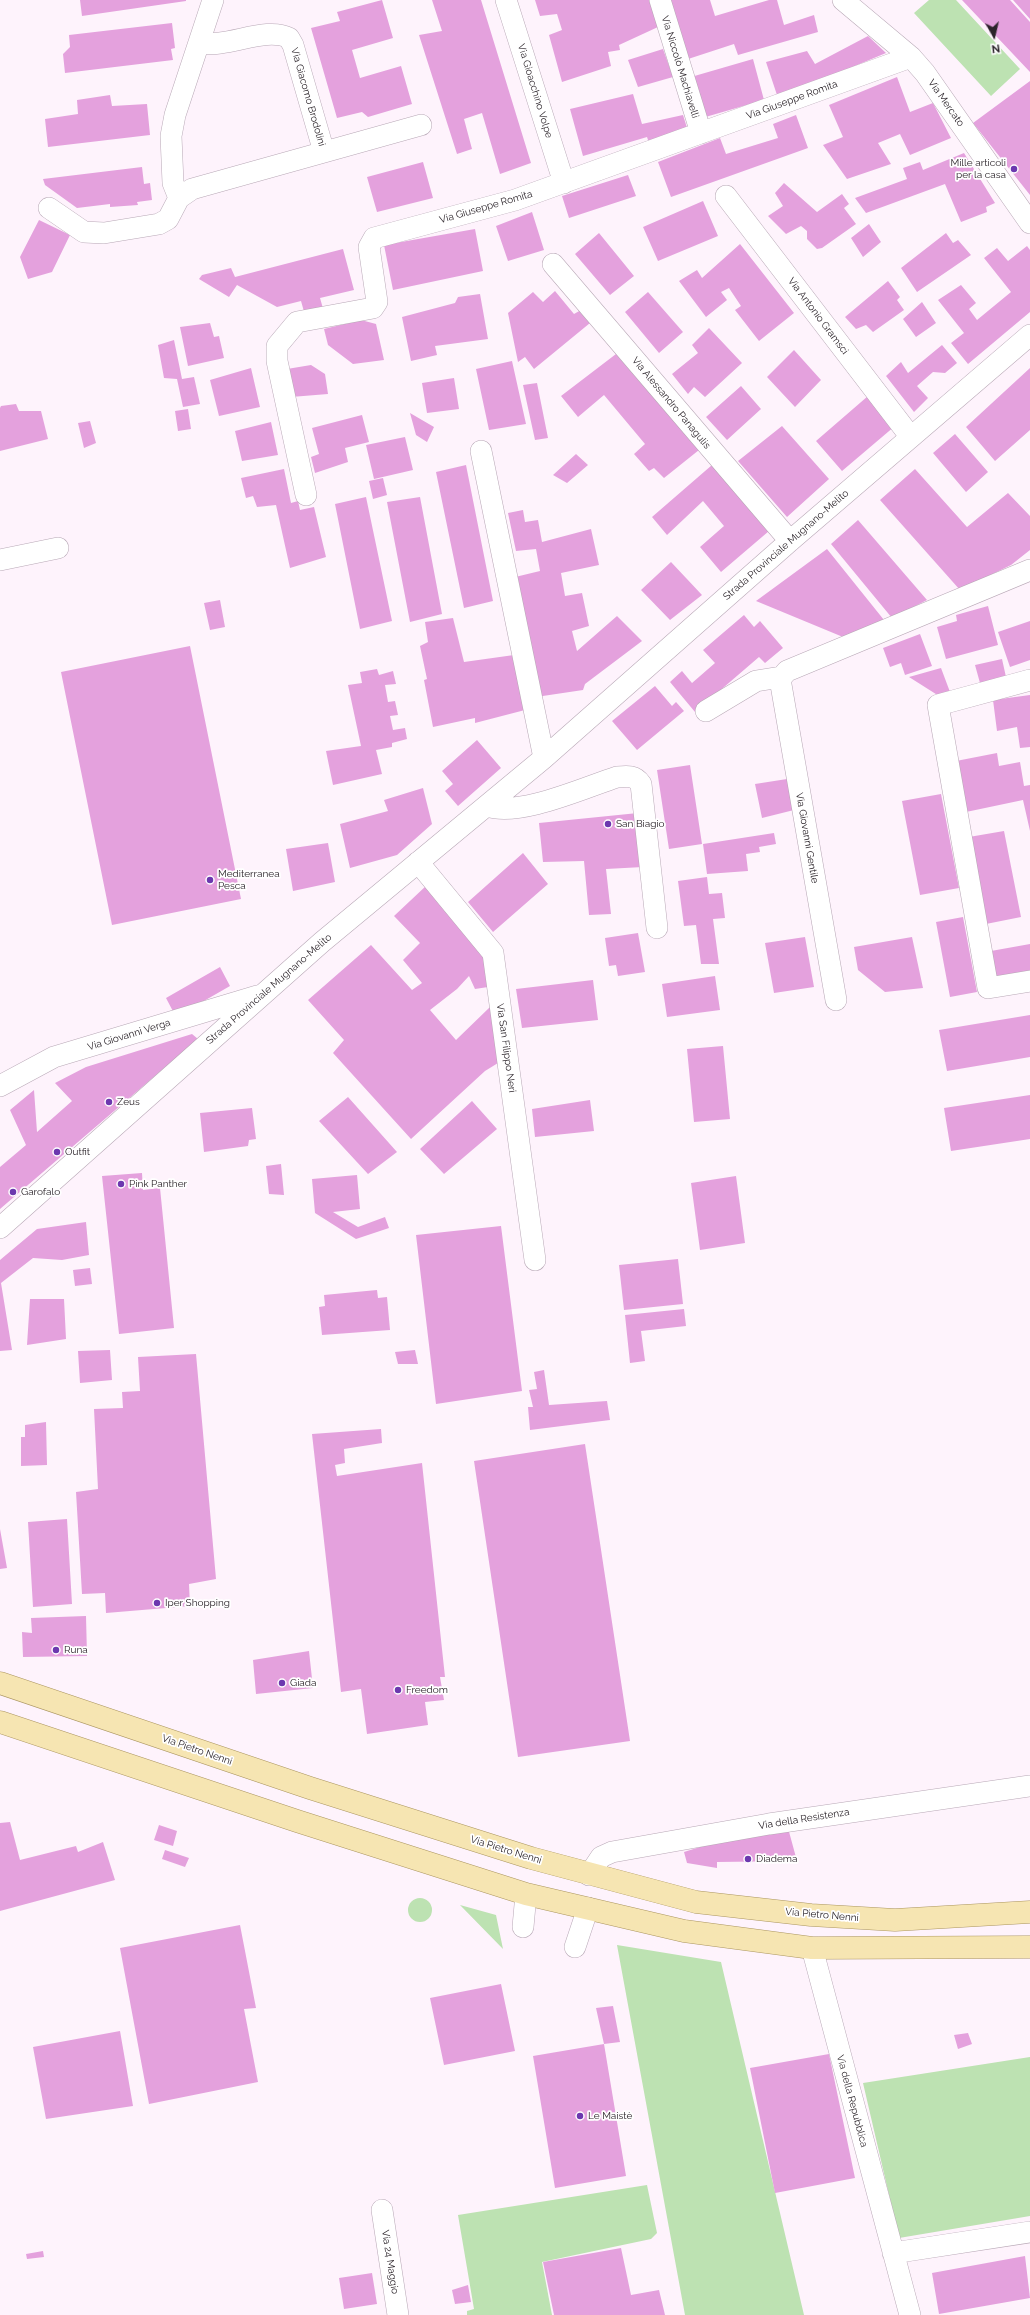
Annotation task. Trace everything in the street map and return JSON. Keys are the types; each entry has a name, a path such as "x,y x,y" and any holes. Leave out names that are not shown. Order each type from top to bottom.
{"main road":[{"name":"Via Pietro Nenni","path":"0,1683 310,1788 530,1858 589,1875 696,1902 811,1915 895,1920 1030,1912"},
{"path":"0,1722 297,1821 526,1894 684,1931 812,1948 1030,1947"}],"street":[{"path":"49,208 84,232 104,233 159,224 168,219 179,198 173,184 171,136 175,115 213,0"},
{"name":"Via Gioacchino Volpe","path":"506,0 564,183"},
{"name":"Via Niccolò Machiavelli","path":"660,0 701,133"},
{"name":"Via Mercato","path":"843,0 911,57 938,92 1030,223"},
{"name":"Via Giacomo Brodolini","path":"200,43 213,46 275,33 289,38 293,45 324,152"},
{"name":"Via Giuseppe Romita","path":"306,495 276,355 277,346 293,325 301,320 372,308 377,302 369,247 374,238 515,200 911,57"},
{"name":"Via Giacomo Brodolini","path":"179,198 196,188 421,126"},
{"name":"Via Antonio Gramsci","path":"726,196 910,436"},
{"name":"Via Alessandro Panagulis","path":"553,264 790,541"},
{"name":"Strada Provinciale Mugnano-Melito","path":"0,1228 351,917 544,758 910,436 1030,335"},
{"path":"481,451 544,758"},
{"path":"0,560 58,548"},
{"path":"706,711 756,681 782,677 787,671 1030,570"},
{"name":"Via Giovanni Gentile","path":"782,677 780,685 836,1000"},
{"path":"1030,680 938,705 988,988 1030,981"},
{"path":"487,806 498,809 522,808 617,777 628,776 638,779 641,784 657,928"},
{"name":"Via San Filippo Neri","path":"418,862 493,953 535,1260"},
{"name":"Via Giovanni Verga","path":"0,1086 54,1057 263,995"},
{"name":"Via della Resistenza","path":"589,1875 601,1857 612,1852 777,1822 1030,1786"},
{"path":"523,1927 526,1894"},
{"path":"575,1947 588,1908"},
{"name":"Via della Repubblica","path":"812,1948 910,2315"},
{"name":"Via 24 Maggio","path":"382,2210 398,2315"},
{"path":"893,2253 1030,2232"}],"green space":[{"path":"929,0 956,0 1020,69 991,96 914,13"},
{"path":"420,1898 428,1902 432,1910 428,1918 420,1922 412,1918 408,1910 412,1902"},
{"path":"460,1905 496,1915 503,1949"},
{"path":"617,1945 721,1962 804,2315 685,2315"},
{"path":"1030,2057 1030,2216 899,2238 863,2083"},
{"path":"647,2185 657,2233 651,2239 542,2262 552,2315 467,2315 467,2311 474,2309 458,2215"}],"building":[{"path":"80,0 186,0 186,1 82,16"},
{"path":"382,0 393,38 352,50 360,78 401,66 412,104 368,117 362,112 337,118 311,28 340,21 337,12"},
{"path":"432,0 481,0 531,163 500,174 482,113 464,119 472,149 457,154 419,35 442,31"},
{"path":"535,0 651,0 658,27 619,45 620,50 608,52 611,66 562,82 549,35 562,30 557,14 540,16"},
{"path":"667,0 710,0 715,16 769,0 777,0 784,25 814,15 818,32 738,55 734,44 682,61"},
{"path":"962,0 1010,0 1030,22 1030,72"},
{"path":"1013,0 1030,0 1030,19"},
{"path":"172,23 175,48 171,49 173,60 65,73 63,54 70,47 69,35"},
{"path":"868,36 886,53 778,98 766,62 807,51 815,64"},
{"path":"663,49 673,77 638,87 628,60"},
{"path":"753,59 764,100 702,118 691,77"},
{"path":"897,77 910,112 933,103 951,138 910,155 900,134 878,143 891,164 847,179 823,145 843,137 829,105"},
{"path":"1030,81 1030,195 973,123"},
{"path":"633,94 642,124 683,115 688,131 649,143 647,137 583,156 570,109"},
{"path":"110,95 112,106 147,104 150,135 48,147 45,119 78,114 77,100"},
{"path":"796,115 808,148 671,197 658,162 720,138 726,154 778,138 773,124"},
{"path":"964,153 995,203 986,207 987,212 961,222 945,184 866,213 855,198 907,179 903,168 920,162 923,170"},
{"path":"423,162 433,198 377,212 367,177"},
{"path":"142,167 144,184 150,183 152,200 137,202 138,205 110,207 110,204 77,208 45,185 43,179"},
{"path":"628,175 636,196 569,218 562,196"},
{"path":"784,183 817,212 842,194 849,204 844,208 856,224 822,248 817,249 807,239 807,231 801,226 786,234 768,216 783,206 775,193"},
{"path":"703,201 718,236 658,261 643,227"},
{"path":"532,212 544,250 508,261 496,226"},
{"path":"39,220 70,235 52,272 28,279 20,257"},
{"path":"869,224 881,242 863,257 851,238"},
{"path":"475,229 483,271 393,290 384,245"},
{"path":"599,233 634,276 610,295 575,254"},
{"path":"946,233 953,243 958,240 971,255 917,292 901,268"},
{"path":"740,244 794,313 759,341 735,310 741,306 729,288 721,292 727,300 706,317 679,281 697,270 702,278"},
{"path":"1027,246 1030,250 1030,312 968,364 951,343 964,333 938,300 961,285 976,303 969,309 977,320 1011,292 984,258 997,248 1008,261"},
{"path":"343,249 354,290 320,298 324,312 305,315 301,301 277,307 237,285 229,297 199,279 202,275 231,268 235,277"},
{"path":"888,281 900,297 897,300 904,310 873,332 866,325 856,329 845,317"},
{"path":"555,291 574,314 581,310 590,323 534,369 525,357 518,362 508,313 533,292 543,302"},
{"path":"648,292 683,332 659,353 625,312"},
{"path":"480,294 488,339 435,346 437,355 411,361 402,317 455,303 458,297"},
{"path":"922,302 936,323 916,337 903,319"},
{"path":"361,320 376,324 384,360 353,364 328,345 324,329"},
{"path":"210,323 214,337 219,336 224,358 188,366 180,327"},
{"path":"709,328 742,363 705,397 694,387 688,394 672,374 698,353 692,345"},
{"path":"174,340 182,379 194,377 200,404 183,407 177,379 164,378 158,345"},
{"path":"942,345 957,363 945,373 933,372 917,386 928,398 914,412 886,376 901,362 908,373"},
{"path":"794,350 821,380 795,407 767,377"},
{"path":"616,354 699,450 664,478 654,468 649,471 634,454 645,444 604,395 578,417 561,396"},
{"path":"512,361 526,424 489,430 476,369"},
{"path":"311,365 325,374 328,394 291,397 287,369"},
{"path":"251,368 260,407 219,416 210,380"},
{"path":"1030,368 1030,430 995,461 966,427"},
{"path":"454,378 459,409 427,413 422,383"},
{"path":"537,383 548,438 535,440 523,385"},
{"path":"741,386 761,409 727,440 706,417"},
{"path":"868,396 895,426 842,471 816,441"},
{"path":"16,404 19,411 41,411 48,439 0,451 0,408 1,406"},
{"path":"188,409 191,429 178,431 175,411"},
{"path":"410,413 434,427 427,442 416,435"},
{"path":"362,415 369,442 345,448 348,462 315,473 311,457 319,454 312,428"},
{"path":"90,421 96,443 84,448 78,423"},
{"path":"271,422 278,455 242,461 235,431"},
{"path":"782,426 829,479 787,517 738,461"},
{"path":"955,434 988,472 966,492 933,453"},
{"path":"405,437 413,470 374,479 366,445"},
{"path":"576,454 588,465 567,483 553,475"},
{"path":"466,465 493,601 464,608 436,472"},
{"path":"712,465 769,531 721,572 700,547 724,526 703,501 667,535 652,517"},
{"path":"284,469 291,503 298,501 300,510 314,507 326,557 290,568 276,505 257,507 253,496 246,498 241,478"},
{"path":"915,469 967,527 1008,493 1030,516 1030,550 1011,565 960,590 880,500"},
{"path":"383,478 387,495 373,499 369,481"},
{"path":"366,497 392,621 360,629 335,504"},
{"path":"420,497 442,614 410,622 387,502"},
{"path":"523,510 525,522 538,520 542,542 591,529 599,565 561,573 565,596 582,593 589,626 572,631 577,651 617,616 642,641 585,684 583,690 536,697 511,578 540,571 536,549 516,551 508,513"},
{"path":"858,520 927,600 892,618 831,544"},
{"path":"827,549 884,620 843,637 756,601"},
{"path":"671,562 702,595 670,620 641,590"},
{"path":"220,600 225,627 210,630 204,603"},
{"path":"988,606 998,645 946,659 937,627 957,621 956,615"},
{"path":"744,615 754,627 760,621 783,648 765,663 759,657 695,712 670,682 682,671 692,683 715,663 703,650"},
{"path":"453,618 464,662 514,655 525,710 475,723 475,718 433,727 424,680 427,679 420,646 428,642 425,622"},
{"path":"1030,621 1030,660 1010,667 998,632"},
{"path":"920,634 932,666 905,675 901,663 890,667 883,648"},
{"path":"190,646 241,899 112,925 61,672"},
{"path":"1002,659 1006,677 980,683 975,665"},
{"path":"941,668 950,692 939,696 909,677"},
{"path":"377,669 379,675 393,671 396,684 385,685 388,702 395,701 398,715 390,716 393,730 405,728 407,739 392,743 392,747 376,750 382,774 333,785 326,751 361,746 348,685 362,683 360,672"},
{"path":"655,686 672,706 676,702 684,711 637,750 612,721"},
{"path":"1030,695 1030,747 1020,748 1017,727 997,731 993,700"},
{"path":"477,740 501,768 458,806 445,791 453,784 442,771"},
{"path":"997,753 999,766 1020,762 1024,786 1030,785 1030,831 1023,800 966,812 956,761"},
{"path":"690,765 702,844 669,849 657,770"},
{"path":"787,779 794,810 762,818 755,784"},
{"path":"423,788 432,824 397,855 350,868 340,824 388,811 384,800"},
{"path":"941,794 959,888 920,895 902,801"},
{"path":"638,813 643,867 606,869 611,914 589,915 584,861 543,862 539,823"},
{"path":"1004,831 1021,917 986,924 969,837"},
{"path":"774,833 776,844 759,847 760,852 746,854 748,871 707,874 703,844"},
{"path":"328,843 335,882 293,891 286,849"},
{"path":"523,853 548,884 493,932 468,902"},
{"path":"707,877 709,894 722,893 725,918 713,919 719,964 701,964 696,925 684,926 678,881"},
{"path":"427,885 481,945 488,987 475,989 469,976 457,989 430,1010 456,1040 490,1007 498,1063 485,1071 411,1139 333,1053 344,1040 308,1000 371,945 412,990 422,983 403,960 420,943 394,916"},
{"path":"963,917 977,992 950,997 936,922"},
{"path":"638,933 645,972 618,976 616,965 609,966 605,938"},
{"path":"805,937 814,987 774,993 765,943"},
{"path":"912,937 923,988 885,992 858,970 854,947"},
{"path":"1030,944 1030,973 996,979 991,951"},
{"path":"220,967 230,986 176,1017 166,998"},
{"path":"715,976 720,1010 667,1017 662,984"},
{"path":"593,980 598,1020 522,1028 516,989"},
{"path":"1030,1015 1030,1057 947,1071 939,1030"},
{"path":"192,1034 198,1039 0,1209 0,1167 26,1145 10,1110 34,1090 37,1132 72,1101 55,1083 86,1067"},
{"path":"723,1046 730,1119 694,1122 687,1049"},
{"path":"1030,1095 1030,1139 951,1151 944,1108"},
{"path":"348,1097 397,1152 368,1174 319,1121"},
{"path":"590,1100 594,1131 535,1137 532,1109"},
{"path":"472,1101 497,1129 444,1174 420,1149"},
{"path":"252,1108 256,1139 249,1140 248,1146 204,1152 200,1113"},
{"path":"281,1164 284,1195 269,1194 266,1166"},
{"path":"142,1173 143,1190 160,1188 174,1328 119,1334 102,1176"},
{"path":"357,1175 360,1209 333,1212 358,1227 385,1217 389,1228 356,1239 315,1213 312,1179"},
{"path":"736,1176 745,1243 700,1250 691,1183"},
{"path":"86,1222 89,1255 62,1260 33,1258 1,1283 12,1350 0,1351 0,1260 37,1229"},
{"path":"501,1226 522,1391 436,1404 416,1235"},
{"path":"678,1259 683,1304 624,1310 619,1265"},
{"path":"90,1268 92,1284 75,1286 73,1270"},
{"path":"377,1290 378,1298 387,1297 390,1330 322,1335 319,1307 325,1306 324,1295"},
{"path":"30,1299 64,1299 66,1339 27,1345"},
{"path":"684,1309 686,1326 641,1331 645,1361 630,1363 625,1315"},
{"path":"110,1350 112,1380 80,1383 78,1351"},
{"path":"415,1350 418,1364 398,1364 395,1352"},
{"path":"196,1354 216,1579 189,1584 190,1606 106,1613 105,1593 82,1594 76,1492 98,1489 94,1409 123,1408 122,1392 140,1391 138,1357"},
{"path":"544,1370 549,1405 607,1401 610,1420 530,1430 528,1407 533,1407 529,1390 537,1389 534,1372"},
{"path":"46,1422 47,1465 21,1466 21,1437 25,1437 25,1425"},
{"path":"381,1429 382,1443 344,1449 345,1463 335,1465 337,1476 422,1463 445,1677 440,1677 444,1700 425,1702 428,1725 367,1734 361,1689 341,1692 312,1434"},
{"path":"585,1444 630,1741 518,1757 474,1461"},
{"path":"67,1519 72,1604 33,1607 28,1522"},
{"path":"0,1529 7,1568 0,1569"},
{"path":"86,1616 87,1656 23,1657 22,1632 32,1633 31,1618"},
{"path":"309,1651 313,1688 256,1694 253,1660"},
{"path":"10,1822 20,1860 76,1846 78,1852 103,1842 115,1880 0,1911 0,1823"},
{"path":"159,1825 177,1831 173,1846 154,1840"},
{"path":"788,1828 797,1861 717,1862 717,1868 687,1863 684,1852 716,1842"},
{"path":"165,1850 189,1858 185,1867 162,1859"},
{"path":"240,1925 256,2008 244,2009 258,2082 149,2104 120,1948"},
{"path":"501,1984 515,2051 444,2065 430,1998"},
{"path":"613,2006 620,2042 604,2044 596,2008"},
{"path":"120,2031 133,2106 46,2119 33,2047"},
{"path":"968,2033 972,2044 958,2049 954,2035"},
{"name":"Le Maistè","path":"604,2044 626,2176 555,2188 533,2056"},
{"path":"829,2054 855,2178 775,2193 750,2068"},
{"path":"621,2248 631,2295 659,2290 665,2315 554,2315 543,2262"},
{"path":"43,2251 44,2257 27,2259 26,2254"},
{"path":"1025,2256 1030,2298 939,2314 932,2273"},
{"path":"372,2273 377,2304 344,2309 339,2278"},
{"path":"468,2285 471,2302 455,2304 452,2290"}],"place":[{"name":"Mille articoli per la casa","path":"1014,169"},
{"name":"San Biagio","path":"608,824"},
{"name":"Mediterranea Pesca","path":"210,880"},
{"name":"Zeus","path":"109,1102"},
{"name":"Outfit","path":"57,1152"},
{"name":"Pink Panther","path":"121,1184"},
{"name":"Garofalo","path":"13,1192"},
{"name":"Iper Shopping","path":"157,1603"},
{"name":"Runa","path":"56,1650"},
{"name":"Giada","path":"282,1683"},
{"name":"Freedom","path":"398,1690"},
{"name":"Diadema","path":"748,1859"},
{"name":"Le Maistè","path":"580,2116"}]}
